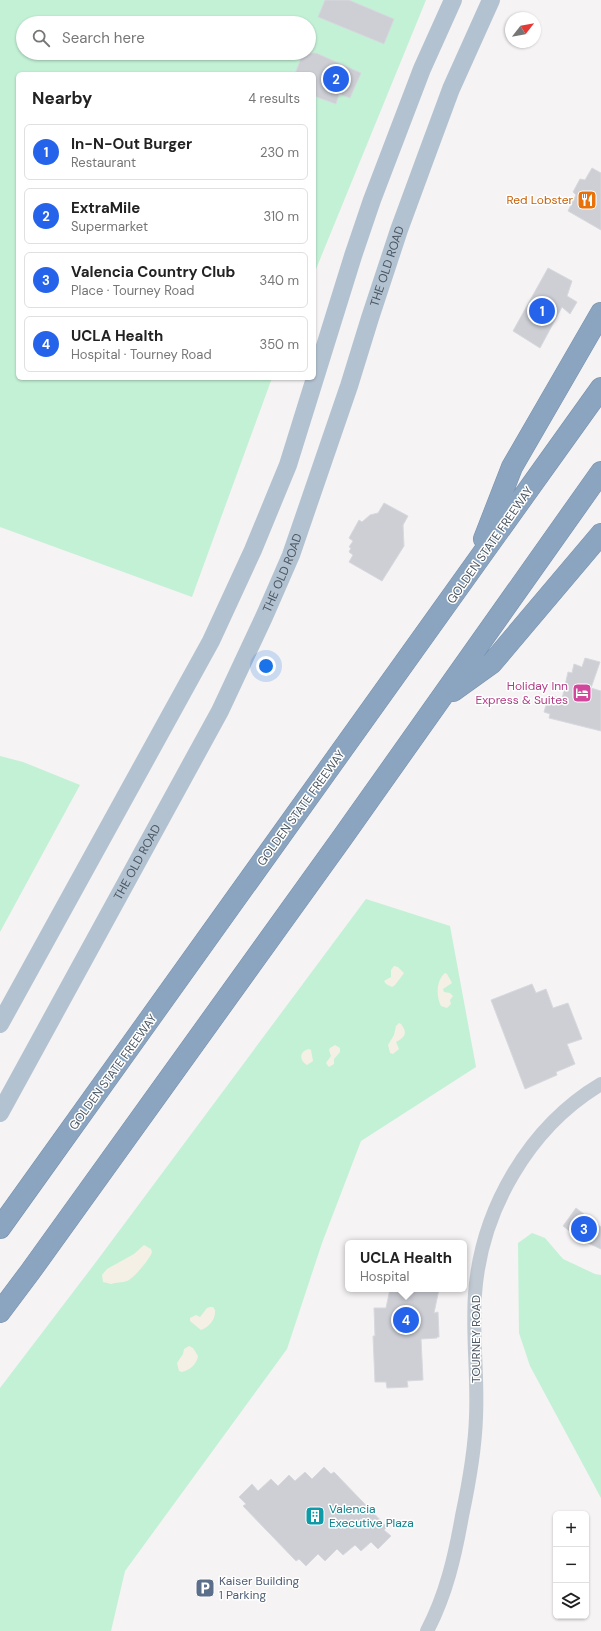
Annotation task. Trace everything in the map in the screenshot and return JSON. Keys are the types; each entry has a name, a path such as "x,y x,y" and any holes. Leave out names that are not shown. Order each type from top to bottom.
{"highway":[{"path":"471,571 512,467 601,313"},
{"name":"GOLDEN STATE FREEWAY","path":"0,1228 601,388"},
{"path":"0,1312 35,1266 338,844 601,472"},
{"path":"439,700 492,662 601,534"}],"main road":[{"path":"316,375 372,200 422,69 453,0"},
{"name":"THE OLD ROAD","path":"0,1113 220,711 264,617 291,555 349,386 399,230 451,89 491,0"},
{"path":"0,1024 211,641 253,550 288,465 314,380"}],"street":[{"name":"TOURNEY ROAD","path":"428,1631 438,1610 453,1562 473,1463 476,1417 476,1366 473,1326 475,1292 481,1256 492,1218 505,1189 518,1166 543,1133 567,1108 584,1094 601,1084"}],"green space":[{"path":"0,0 426,0 316,269 316,72 16,72 16,380 271,380 192,597 0,527"},
{"path":"0,756 23,762 80,785 0,932"},
{"path":"366,899 450,926 476,1067 361,1141 322,1243 287,1349 125,1571 111,1631 0,1631 0,1388 96,1262"},
{"path":"532,1233 545,1238 563,1259 595,1274 601,1275 601,1498 530,1366 519,1333 518,1243"}],"sand":[{"path":"394,966 398,967 404,973 392,987 384,981 391,977 391,970"},
{"path":"445,973 452,983 443,989 444,992 450,993 453,996 450,1000 451,1004 447,1008 441,1006 438,998 438,984"},
{"path":"399,1023 405,1032 402,1038 396,1042 399,1049 393,1054 390,1053 388,1045 394,1035 396,1026"},
{"path":"335,1045 340,1048 340,1052 334,1059 334,1064 329,1067 326,1063 331,1056 329,1050"},
{"path":"309,1049 311,1050 313,1061 307,1065 301,1059 301,1056 303,1052"},
{"path":"144,1245 151,1249 151,1255 133,1277 127,1281 111,1284 103,1282 102,1275 107,1269 134,1254"},
{"path":"213,1307 215,1310 213,1319 207,1327 201,1330 190,1321 190,1318 196,1315 200,1317 207,1308"},
{"path":"189,1346 193,1348 198,1356 195,1364 188,1370 182,1372 179,1371 177,1363 183,1354 184,1349"}],"building":[{"path":"325,0 349,0 394,19 384,44 318,17"},
{"path":"316,53 361,73 350,98 339,94 336,104 316,97 316,72 296,72 300,60 316,60"},
{"name":"Red Lobster","path":"592,168 601,173 601,230 568,211 576,195 573,192 580,179 585,180"},
{"path":"548,268 572,281 567,296 577,302 570,314 562,307 540,348 513,331"},
{"path":"384,503 408,516 403,525 404,546 382,581 349,562 353,555 349,552 351,548 349,547 353,541 349,538 359,520 362,522 370,515 378,513"},
{"name":"Holiday Inn Express & Suites","path":"585,658 600,662 591,688 601,691 601,731 549,718 550,714 544,712 549,695 562,699 568,672 572,673 574,664 582,667"},
{"path":"532,984 536,993 546,989 553,1008 568,1003 582,1039 567,1044 575,1064 556,1072 557,1075 525,1089 491,1000"},
{"path":"576,1208 601,1227 601,1249 581,1240 563,1226"},
{"path":"389,1292 438,1292 434,1313 438,1312 439,1337 421,1339 423,1380 407,1381 408,1387 387,1388 386,1382 375,1382 373,1336 375,1336 374,1308 386,1308"},
{"name":"Valencia Executive Plaza","path":"324,1467 331,1474 334,1472 387,1527 384,1530 391,1536 378,1549 371,1542 361,1551 355,1545 343,1555 337,1549 325,1561 318,1554 306,1566 299,1559 296,1561 243,1506 246,1504 239,1497 252,1484 258,1491 271,1479 278,1486 289,1475 295,1481 305,1472 312,1479"}],"place":[{"name":"ExtraMile","path":"336,79"},
{"name":"Red Lobster","path":"587,200"},
{"name":"In-N-Out Burger","path":"542,311"},
{"name":"Holiday Inn Express & Suites","path":"582,693"},
{"name":"Valencia Country Club","path":"584,1229"},
{"name":"UCLA Health","path":"406,1320"},
{"name":"Valencia Executive Plaza","path":"315,1516"},
{"name":"Kaiser Building 1 Parking","path":"205,1588"}]}
